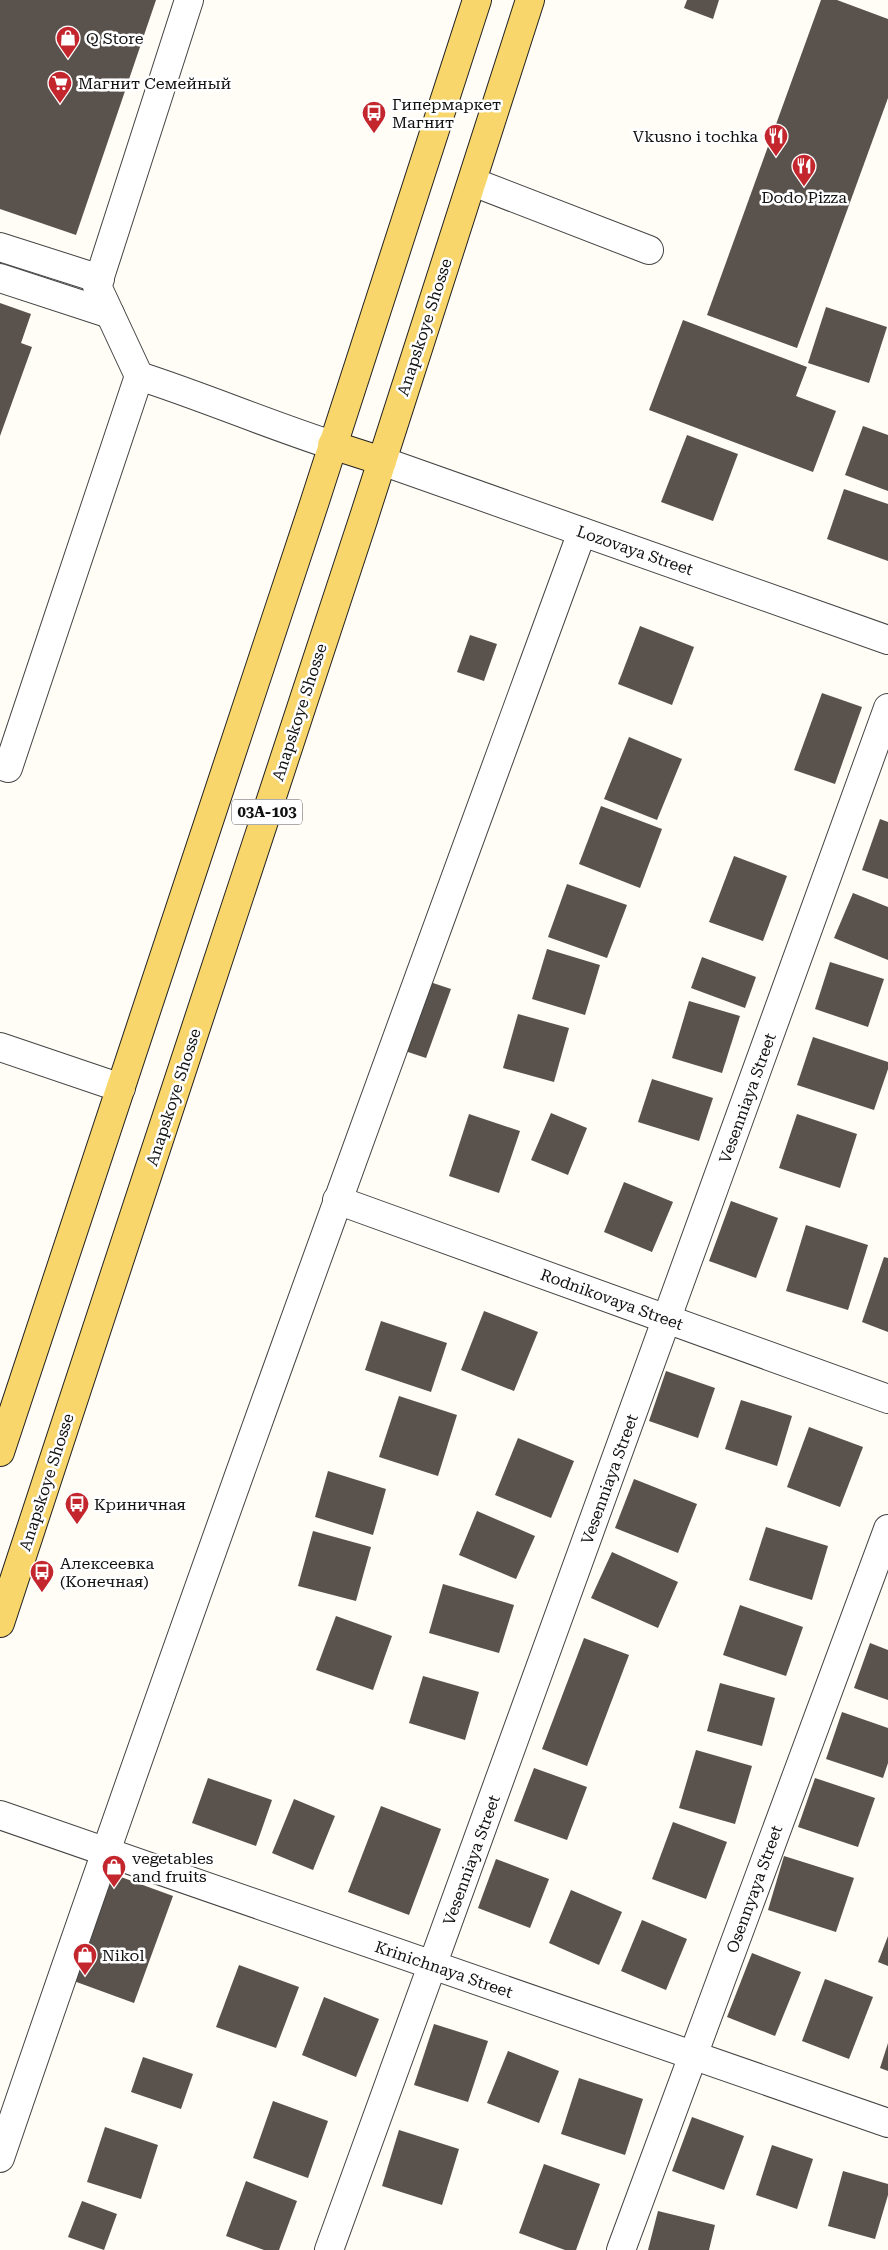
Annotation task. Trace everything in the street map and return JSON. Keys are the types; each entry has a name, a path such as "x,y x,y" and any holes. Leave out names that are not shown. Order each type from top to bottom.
{"main road":[{"name":"03А-103","path":"0,1452 477,0"},
{"name":"Anapskoye Shosse","path":"0,1623 382,461 398,404 530,0"},
{"path":"332,445 382,461"}],"street":[{"path":"0,765 8,768 139,376 97,286 189,0"},
{"path":"472,182 649,250"},
{"path":"0,246 100,279"},
{"path":"0,278 110,314"},
{"path":"139,376 199,395 279,428 332,445"},
{"name":"Lozovaya Street","path":"382,461 888,640"},
{"path":"0,2158 104,1852 337,1200 582,532"},
{"name":"Vesenniaya Street","path":"329,2250 888,708"},
{"path":"1,1052 121,1088"},
{"name":"Rodnikovaya Street","path":"337,1200 888,1399"},
{"name":"Osennyaya Street","path":"621,2250 888,1529"},
{"name":"Krinichnaya Street","path":"0,1815 888,2123"}],"building":[{"name":"Магнит Семейный","path":"0,0 156,0 76,235 0,209"},
{"path":"687,0 719,0 713,19 684,8"},
{"path":"821,0 837,0 888,19 888,98 797,348 707,315"},
{"path":"0,303 31,314 21,343 32,347 0,436"},
{"path":"826,307 887,327 869,383 808,363"},
{"path":"683,320 807,367 796,396 836,411 813,472 649,410"},
{"path":"863,426 888,435 888,491 845,475"},
{"path":"687,435 738,454 713,521 661,502"},
{"path":"844,489 888,504 888,561 827,539"},
{"path":"640,626 694,647 672,705 618,684"},
{"path":"470,635 497,644 484,681 457,672"},
{"path":"822,693 862,707 835,784 794,770"},
{"path":"629,737 682,759 657,820 604,799"},
{"path":"601,806 662,829 640,888 579,864"},
{"path":"880,819 888,822 888,879 862,870"},
{"path":"734,856 787,876 763,941 709,922"},
{"path":"567,884 627,905 607,958 548,937"},
{"path":"853,893 888,907 888,960 834,938"},
{"path":"547,949 600,965 585,1015 532,999"},
{"path":"702,957 756,977 745,1008 691,988"},
{"path":"830,962 884,979 868,1027 815,1009"},
{"path":"430,982 451,989 426,1058 405,1051"},
{"path":"689,1001 740,1016 722,1073 672,1058"},
{"path":"518,1014 569,1028 554,1082 503,1068"},
{"path":"813,1037 888,1062 888,1069 874,1110 797,1085"},
{"path":"652,1079 713,1098 699,1141 638,1122"},
{"path":"551,1113 587,1128 568,1175 531,1160"},
{"path":"469,1114 520,1131 499,1193 449,1176"},
{"path":"797,1114 857,1134 840,1188 779,1168"},
{"path":"624,1182 673,1202 652,1252 604,1232"},
{"path":"731,1201 778,1218 756,1278 709,1261"},
{"path":"806,1225 868,1245 848,1310 786,1291"},
{"path":"884,1257 888,1258 888,1332 862,1322"},
{"path":"484,1311 538,1332 514,1391 461,1370"},
{"path":"381,1321 447,1343 431,1392 365,1370"},
{"path":"666,1371 715,1388 698,1438 649,1421"},
{"path":"399,1396 457,1415 438,1476 379,1457"},
{"path":"741,1400 792,1416 777,1466 725,1449"},
{"path":"809,1427 863,1447 840,1507 787,1487"},
{"path":"518,1438 574,1461 551,1518 495,1495"},
{"path":"328,1471 386,1489 373,1535 315,1517"},
{"path":"634,1479 697,1504 678,1553 615,1528"},
{"path":"477,1511 535,1536 516,1579 459,1555"},
{"path":"766,1527 828,1546 812,1600 749,1580"},
{"path":"313,1531 371,1547 356,1601 298,1586"},
{"path":"612,1552 678,1582 658,1628 591,1598"},
{"path":"443,1584 514,1605 499,1653 429,1633"},
{"path":"740,1605 803,1627 786,1676 723,1655"},
{"path":"336,1616 392,1636 373,1690 316,1670"},
{"path":"584,1638 629,1655 587,1766 542,1749"},
{"path":"870,1643 888,1650 888,1700 854,1688"},
{"path":"423,1676 479,1692 465,1740 409,1723"},
{"path":"720,1683 775,1698 762,1746 707,1731"},
{"path":"842,1712 888,1728 888,1763 883,1778 826,1759"},
{"path":"696,1750 752,1766 735,1824 679,1808"},
{"path":"534,1768 587,1787 567,1840 514,1821"},
{"path":"208,1778 272,1800 256,1846 192,1823"},
{"path":"815,1778 875,1798 858,1847 798,1827"},
{"path":"294,1799 335,1816 313,1870 272,1853"},
{"path":"381,1806 441,1829 409,1915 348,1892"},
{"path":"673,1822 727,1842 706,1899 652,1879"},
{"path":"784,1856 854,1878 836,1932 768,1910"},
{"path":"496,1859 549,1879 530,1928 478,1908"},
{"path":"110,1873 173,1896 134,2003 71,1980"},
{"path":"571,1890 622,1912 599,1965 549,1943"},
{"path":"642,1920 687,1939 666,1990 621,1971"},
{"path":"888,1936 888,1966 878,1962"},
{"path":"752,1953 801,1972 775,2036 727,2017"},
{"path":"239,1965 299,1987 276,2048 216,2027"},
{"path":"825,1979 873,1997 849,2059 802,2041"},
{"path":"324,1997 379,2019 356,2077 302,2055"},
{"path":"434,2024 488,2041 468,2102 414,2085"},
{"path":"888,2043 888,2071 880,2068"},
{"path":"508,2051 559,2071 539,2123 487,2103"},
{"path":"143,2057 193,2074 181,2109 131,2092"},
{"path":"579,2078 643,2099 625,2155 561,2134"},
{"path":"273,2101 328,2121 308,2178 253,2158"},
{"path":"692,2117 744,2136 724,2190 672,2171"},
{"path":"105,2127 158,2145 141,2199 87,2182"},
{"path":"399,2130 459,2149 442,2205 382,2186"},
{"path":"772,2145 813,2159 797,2209 756,2195"},
{"path":"544,2164 600,2184 576,2250 565,2250 519,2233"},
{"path":"843,2171 888,2184 888,2195 875,2239 828,2226"},
{"path":"246,2181 297,2201 279,2250 264,2250 226,2236"},
{"path":"82,2201 117,2214 104,2250 68,2237"},
{"path":"658,2211 715,2225 709,2250 648,2250"}],"place":[{"name":"Q Store","path":"68,59"},
{"name":"Магнит Семейный","path":"60,104"},
{"name":"Гипермаркет Магнит","path":"374,134"},
{"name":"Vkusno i tochka","path":"776,157"},
{"name":"Dodo Pizza","path":"804,187"},
{"name":"Криничная","path":"77,1525"},
{"name":"Алексеевка (Конечная)","path":"42,1593"},
{"name":"vegetables and fruits","path":"114,1888"},
{"name":"Nikol","path":"85,1976"}]}
